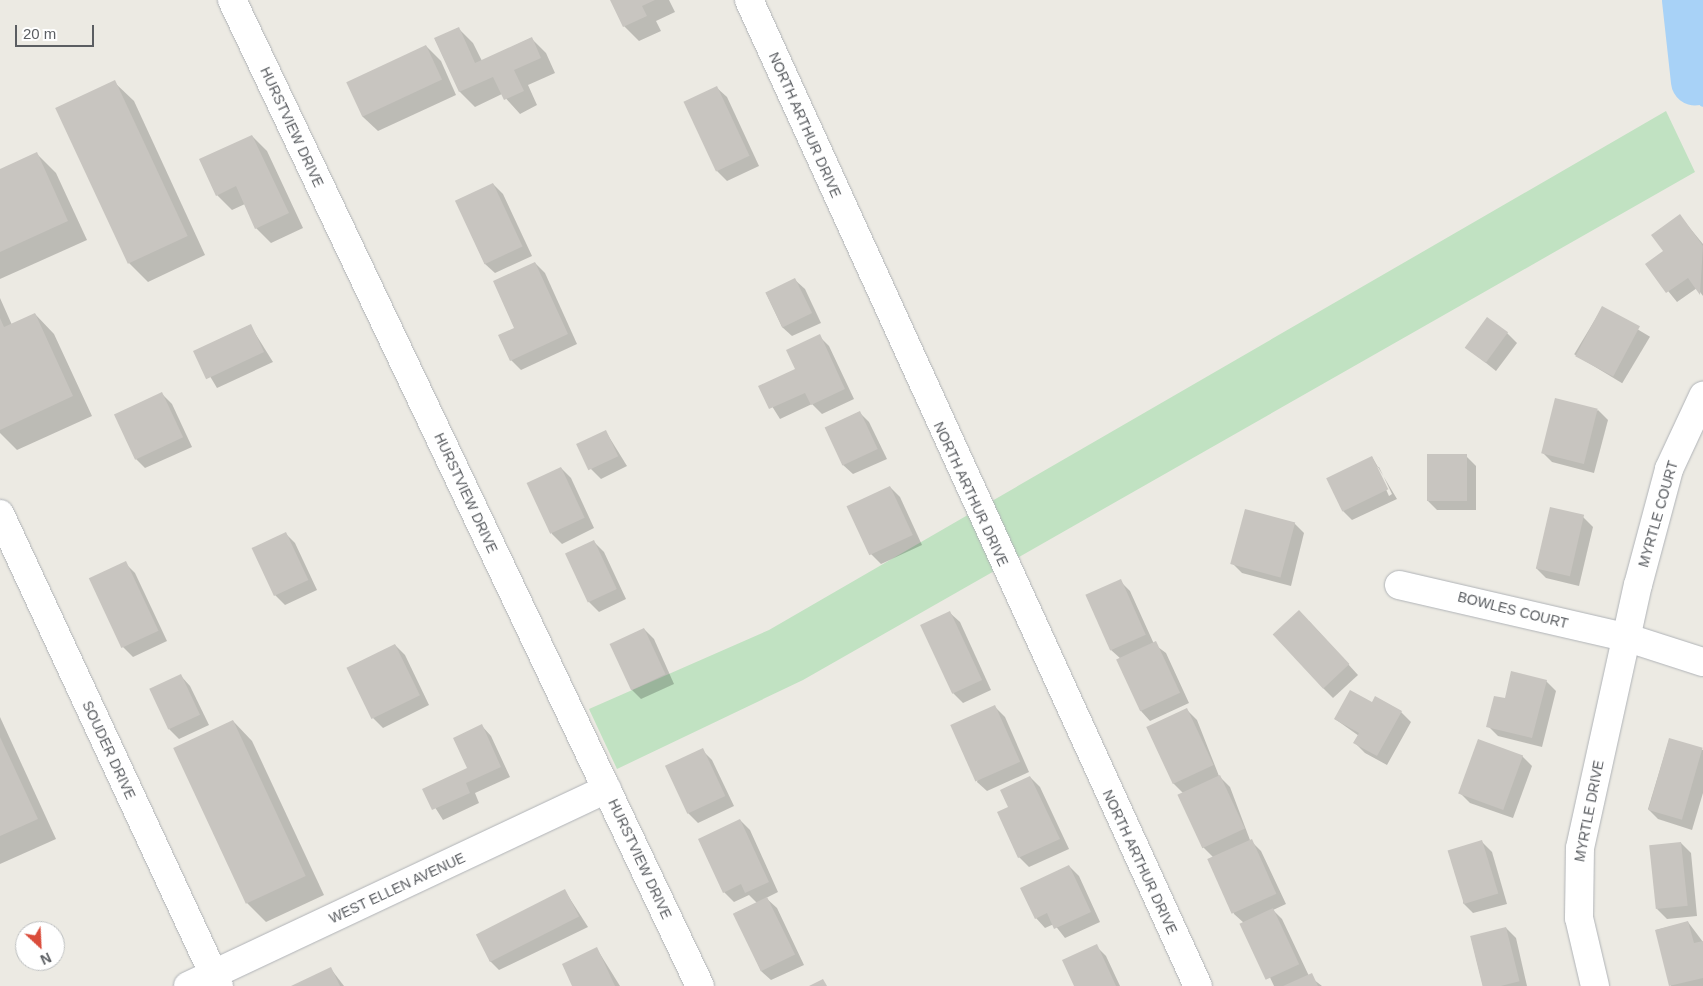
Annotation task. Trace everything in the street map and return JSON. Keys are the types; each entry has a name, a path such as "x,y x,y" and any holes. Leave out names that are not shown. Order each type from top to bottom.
{"street":[{"name":"HURSTVIEW DRIVE","path":"232,0 700,986"},
{"name":"NORTH ARTHUR DRIVE","path":"749,0 1198,986"},
{"name":"MYRTLE COURT","path":"1625,637 1670,469 1703,396"},
{"name":"SOUDER DRIVE","path":"0,514 216,980"},
{"name":"BOWLES COURT","path":"1399,585 1625,637 1703,662"},
{"name":"MYRTLE DRIVE","path":"1595,986 1584,954 1576,879 1625,637"},
{"name":"WEST ELLEN AVENUE","path":"188,986 216,980 607,789"}],"green space":[{"path":"1666,111 1695,172 803,680 617,769 589,709 769,630"}],"building":[{"path":"610,0 655,0 642,6 647,16 623,27"},
{"path":"459,27 475,63 532,37 541,58 514,70 524,91 504,100 493,77 459,92 434,38"},
{"path":"426,45 442,79 362,117 346,82"},
{"path":"115,80 188,236 128,264 55,108"},
{"path":"717,86 750,156 716,171 683,102"},
{"path":"252,135 289,213 255,229 236,186 216,196 199,159"},
{"path":"37,152 68,221 0,252 0,169"},
{"path":"493,183 523,246 485,264 455,201"},
{"path":"1680,214 1703,246 1700,295 1688,278 1666,293 1645,264 1663,251 1651,235"},
{"path":"535,262 568,334 510,361 498,335 514,328 493,281"},
{"path":"795,278 812,313 782,328 765,292"},
{"path":"1602,306 1640,326 1613,377 1575,356"},
{"path":"35,313 73,396 0,430 0,318 4,327"},
{"path":"1487,317 1508,332 1486,363 1465,348"},
{"path":"251,324 264,352 206,379 193,351"},
{"path":"820,334 845,389 811,405 805,393 769,409 758,386 795,369 786,350"},
{"path":"162,392 183,437 135,460 114,414"},
{"path":"1555,398 1598,409 1584,464 1541,453"},
{"path":"860,411 878,449 842,466 825,427"},
{"path":"606,430 618,456 588,470 576,444"},
{"path":"1427,454 1467,454 1467,501 1427,501"},
{"path":"1372,456 1388,489 1342,512 1326,478"},
{"path":"561,467 585,518 550,534 527,483"},
{"path":"890,486 913,535 869,555 846,506"},
{"path":"1550,507 1584,515 1570,576 1536,568"},
{"path":"1245,509 1295,522 1280,578 1230,564"},
{"path":"286,532 308,580 274,596 252,548"},
{"path":"594,540 617,589 588,602 565,554"},
{"path":"126,561 159,631 121,648 89,578"},
{"path":"1121,579 1146,635 1110,651 1085,595"},
{"path":"1299,610 1349,664 1323,689 1273,635"},
{"path":"950,611 982,680 952,694 920,625"},
{"path":"644,628 666,674 631,690 610,644"},
{"path":"1156,641 1180,693 1140,711 1116,660"},
{"path":"395,644 420,695 371,719 346,668"},
{"path":"1511,671 1547,680 1532,738 1486,727 1494,696 1505,698"},
{"path":"181,674 200,715 168,730 149,689"},
{"path":"1350,690 1372,702 1375,696 1402,711 1377,756 1353,743 1359,733 1334,719"},
{"path":"995,705 1020,762 975,782 950,725"},
{"path":"1187,708 1214,765 1173,784 1146,727"},
{"path":"233,720 306,876 246,904 173,748"},
{"path":"482,724 501,767 466,783 470,793 432,810 422,789 467,768 453,738"},
{"path":"0,737 38,819 0,836"},
{"path":"1669,738 1703,748 1682,820 1648,810"},
{"path":"1478,739 1523,755 1503,810 1458,794"},
{"path":"703,748 725,796 687,814 665,766"},
{"path":"1220,775 1245,828 1202,848 1177,795"},
{"path":"1030,776 1060,839 1018,858 997,812 1008,807 1000,790"},
{"path":"740,819 769,882 745,893 741,884 723,893 698,839"},
{"path":"1252,839 1276,894 1232,914 1207,859"},
{"path":"1482,840 1498,894 1464,904 1448,851"},
{"path":"1681,842 1688,906 1656,909 1649,845"},
{"path":"1069,865 1091,912 1054,929 1047,913 1035,919 1020,888"},
{"path":"565,889 579,917 490,962 476,934"},
{"path":"767,897 795,955 761,971 733,914"},
{"path":"1273,908 1299,964 1266,980 1239,924"},
{"path":"1688,921 1694,943 1703,941 1703,978 1669,986 1655,930"},
{"path":"1506,927 1520,981 1501,986 1483,986 1470,936"},
{"path":"1097,944 1116,986 1074,986 1062,960"},
{"path":"597,947 615,986 572,986 562,964"},
{"path":"331,967 340,986 291,986"},
{"path":"1312,973 1318,986 1283,986"},
{"path":"823,979 827,986 809,986"}],"waterway":[{"path":"1686,0 1695,82"},
{"path":"1695,82 1703,103"}]}
